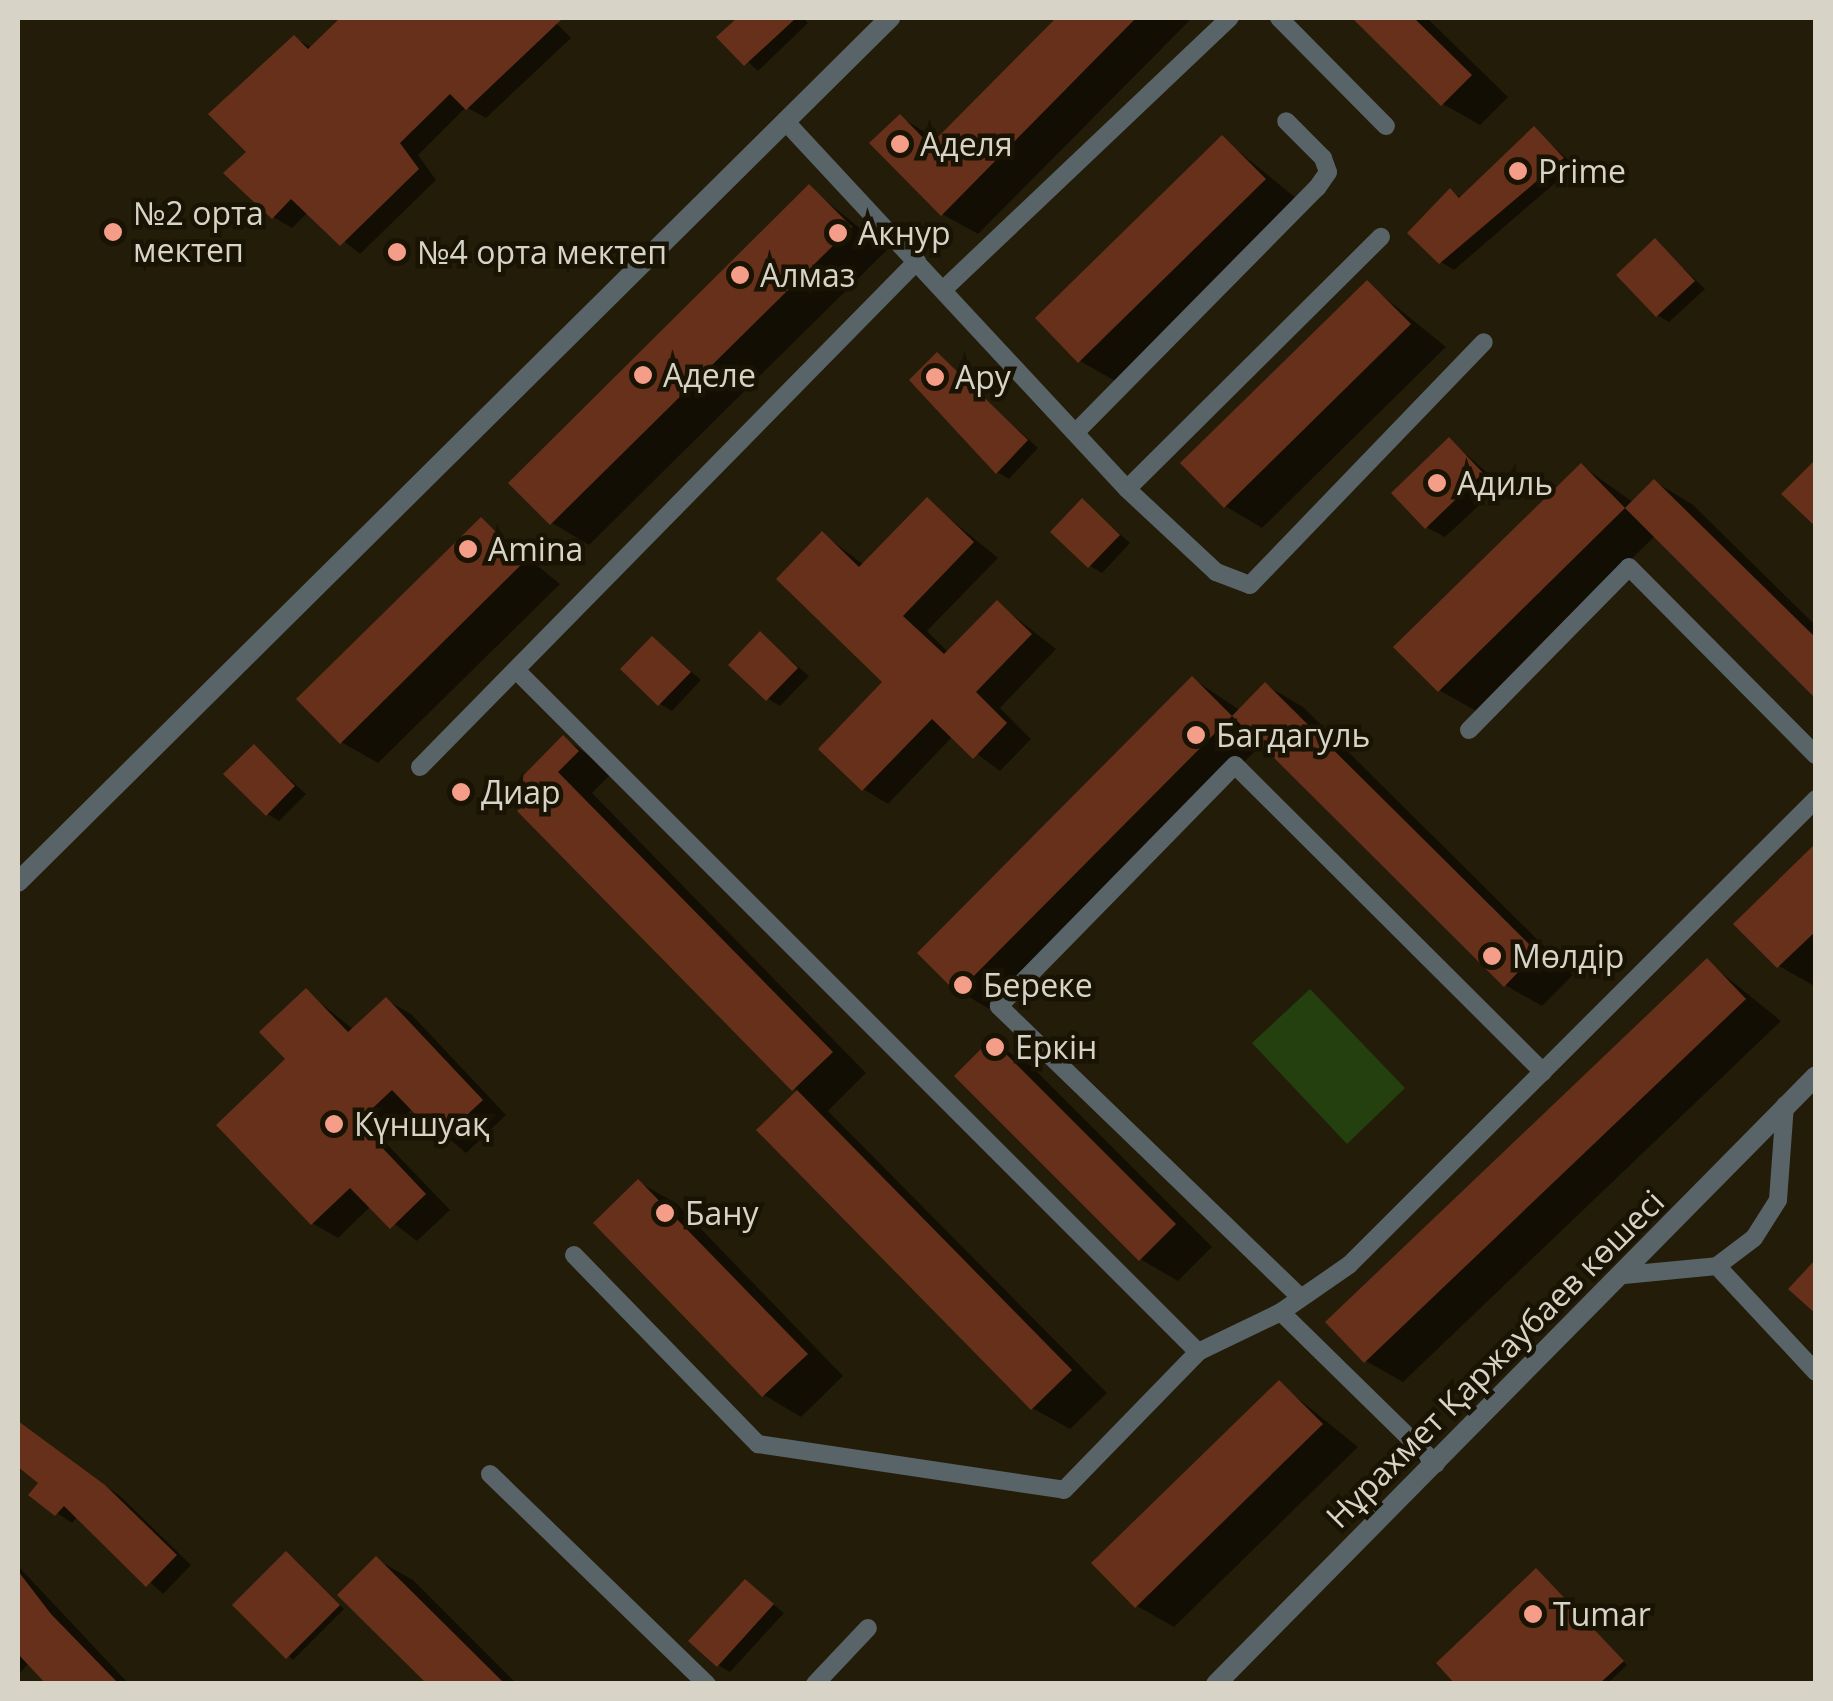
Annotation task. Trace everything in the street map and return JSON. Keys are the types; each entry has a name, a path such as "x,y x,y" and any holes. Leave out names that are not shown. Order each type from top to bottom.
{"street":[{"path":"18,882 890,18"},
{"name":"Нұрахмет Қаржаубаев көшесі","path":"1218,1683 1816,1076"}],"lane":[{"path":"944,289 1230,18"},
{"path":"1279,18 1386,126"},
{"path":"785,121 1127,489 1216,572 1250,585 1484,342"},
{"path":"1076,432 1318,188 1328,172 1322,158 1286,121"},
{"path":"1127,489 1381,237"},
{"path":"420,768 520,674 917,262"},
{"path":"1469,730 1629,567 1816,754"},
{"path":"520,674 1198,1352"},
{"path":"1298,1295 999,1006 1236,765 1542,1072"},
{"path":"574,1255 758,1444 1064,1490 1198,1352 1281,1312 1298,1295 1349,1265 1816,799"},
{"path":"1624,1275 1718,1266 1772,1214 1785,1105"},
{"path":"1718,1266 1816,1372"},
{"path":"1281,1312 1436,1464"},
{"path":"490,1474 707,1684"},
{"path":"815,1684 868,1628"}],"green space":[{"path":"1310,989 1405,1088 1347,1144 1252,1043"}],"building":[{"path":"340,18 563,18 466,110 450,94 400,143 419,169 340,246 291,199 272,219 223,173 246,152 208,114 294,35 308,49"},
{"path":"737,18 796,18 744,66 716,37"},
{"path":"1056,18 1136,18 941,216 869,143 900,114 930,145"},
{"path":"1352,18 1414,18 1472,75 1441,106"},
{"path":"1534,126 1564,158 1439,264 1407,233 1450,188 1459,198"},
{"path":"1222,135 1266,179 1078,363 1035,318"},
{"path":"809,184 852,227 550,525 508,483"},
{"path":"1655,238 1695,281 1656,317 1616,275"},
{"path":"1367,280 1411,324 1224,508 1180,463"},
{"path":"937,352 1028,440 996,474 909,380"},
{"name":"Адиль","path":"1449,437 1483,473 1425,529 1391,493"},
{"path":"1816,459 1816,527 1781,494"},
{"path":"1581,463 1625,508 1438,692 1393,647"},
{"path":"1654,479 1816,638 1816,699 1625,508"},
{"path":"927,497 974,542 903,616 944,654 997,600 1032,634 976,692 1007,723 973,759 932,719 862,791 818,749 882,682 776,579 822,531 859,567"},
{"path":"1082,498 1120,535 1088,568 1050,532"},
{"path":"481,517 525,561 340,744 296,699"},
{"path":"760,631 798,668 766,701 728,665"},
{"path":"652,636 691,672 658,706 620,669"},
{"path":"1192,676 1232,716 957,993 917,953"},
{"path":"1265,682 1537,952 1504,987 1232,716"},
{"path":"563,735 579,751 558,772 833,1052 792,1091 517,811 528,801 513,786"},
{"path":"254,744 295,786 266,816 223,774"},
{"path":"1816,843 1816,931 1777,968 1733,924"},
{"path":"1707,958 1746,999 1364,1363 1325,1322"},
{"path":"306,988 348,1032 386,997 483,1100 440,1140 392,1090 358,1122 426,1194 390,1229 350,1188 311,1225 216,1125 285,1059 259,1032"},
{"path":"991,1039 1176,1224 1139,1261 954,1076"},
{"path":"797,1090 1072,1370 1031,1410 756,1130"},
{"path":"638,1179 808,1354 762,1397 593,1223"},
{"path":"1816,1259 1816,1314 1788,1289"},
{"path":"1279,1380 1323,1424 1135,1608 1091,1563"},
{"path":"18,1421 105,1485 177,1555 146,1587 64,1506 55,1516 28,1495 38,1483 18,1467"},
{"path":"286,1551 340,1605 286,1659 232,1605"},
{"path":"376,1556 505,1684 427,1684 337,1595"},
{"name":"Tumar","path":"1536,1568 1624,1661 1599,1684 1455,1684 1436,1663"},
{"path":"18,1571 51,1614 119,1684 46,1684 18,1654"},
{"path":"745,1579 774,1604 717,1667 688,1641"}],"place":[{"name":"Аделя","path":"900,144"},
{"name":"Prime","path":"1518,171"},
{"name":"№2 орта мектеп","path":"113,232"},
{"name":"Акнур","path":"838,233"},
{"name":"№4 орта мектеп","path":"397,252"},
{"name":"Алмаз","path":"740,275"},
{"name":"Аделе","path":"643,375"},
{"name":"Ару","path":"935,377"},
{"name":"Адиль","path":"1437,483"},
{"name":"Amina","path":"468,549"},
{"name":"Багдагуль","path":"1196,735"},
{"name":"Диар","path":"461,792"},
{"name":"Мөлдір","path":"1492,956"},
{"name":"Береке","path":"963,985"},
{"name":"Еркін","path":"995,1047"},
{"name":"Күншуақ","path":"334,1124"},
{"name":"Бану","path":"665,1213"},
{"name":"Tumar","path":"1533,1614"}]}
